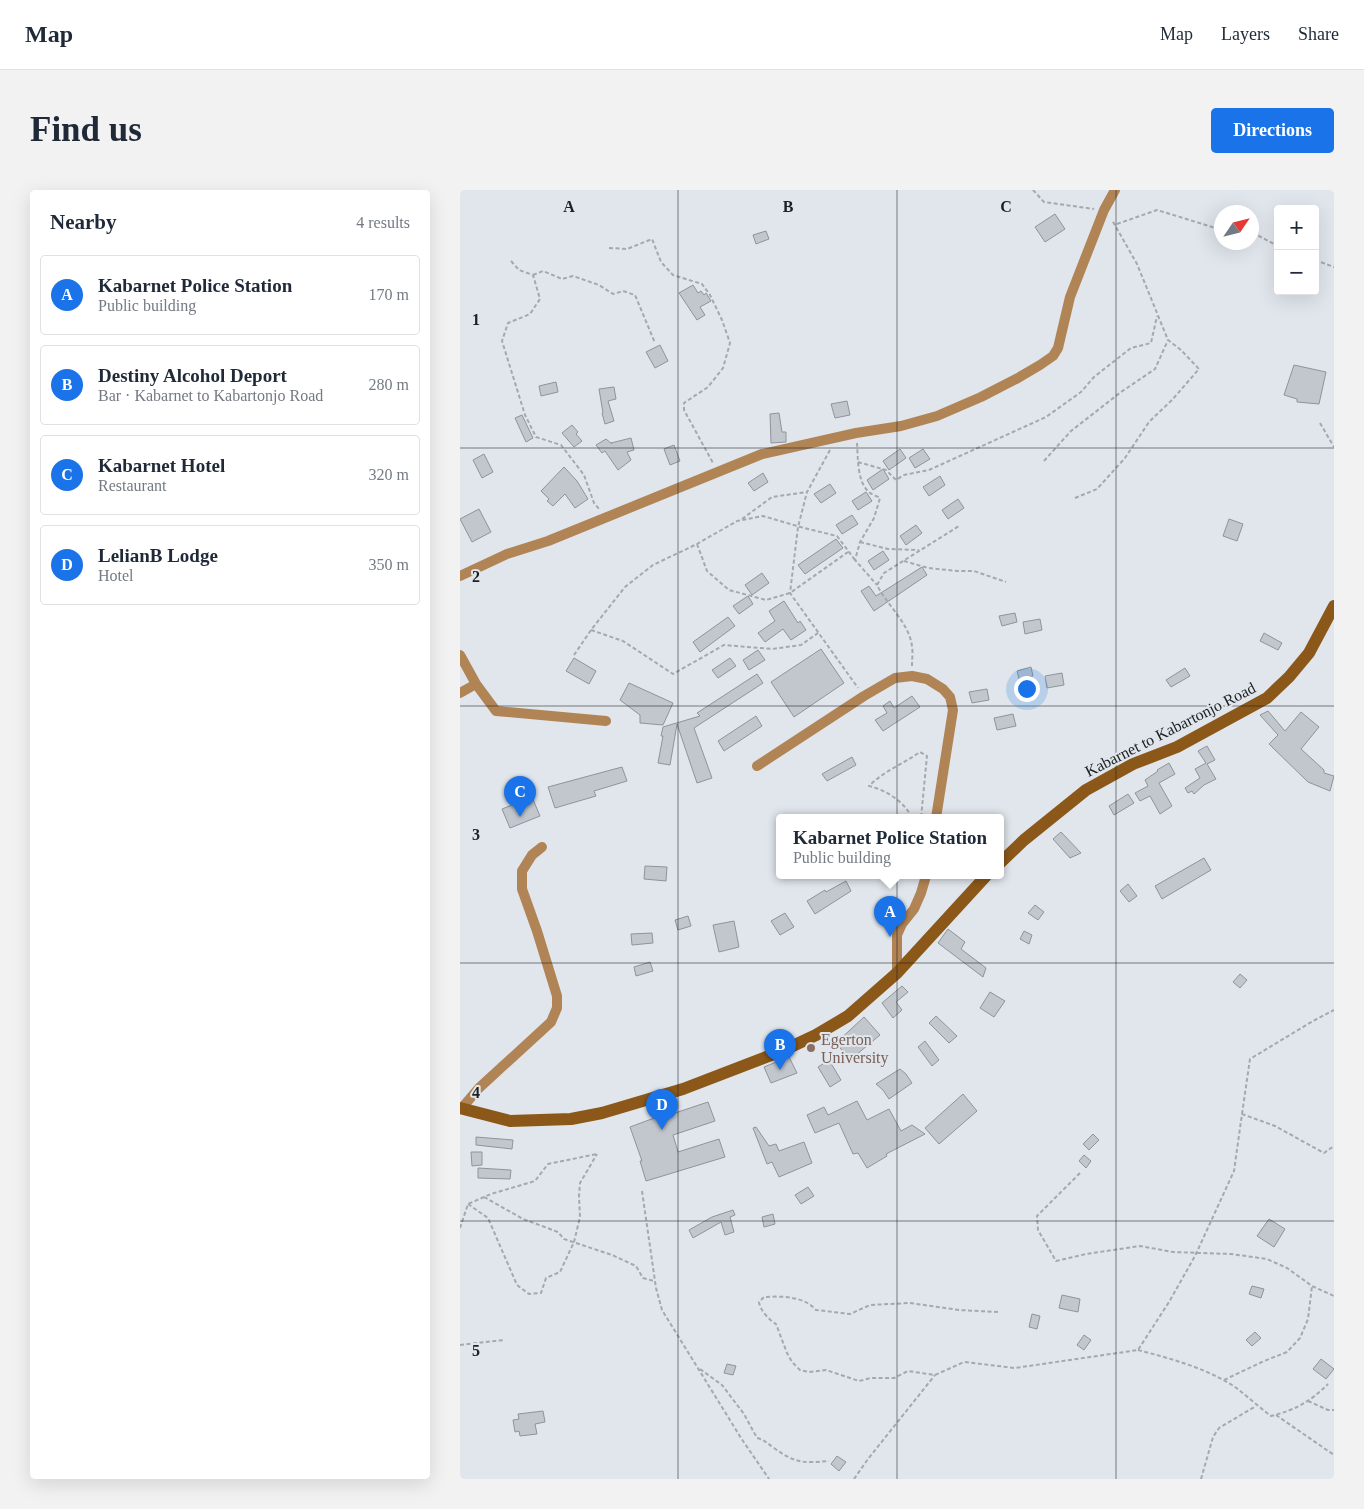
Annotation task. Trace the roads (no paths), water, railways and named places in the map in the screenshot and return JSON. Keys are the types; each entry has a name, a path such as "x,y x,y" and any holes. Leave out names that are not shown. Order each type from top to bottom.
{"main road":[{"name":"Kabarnet to Kabartonjo Road","path":"1004,859 1024,840 1086,790 1133,764 1176,747 1267,698 1289,677 1309,653 1334,606"},
{"path":"461,1108 510,1121 571,1119 602,1113 684,1089 782,1051 816,1035 848,1016 897,973 983,879"}],"street":[{"path":"460,576 507,554 548,541 762,454 856,433 901,426 936,416 981,397 1040,365 1053,356 1058,348 1070,297 1104,210 1115,190"},
{"path":"460,655 476,684 496,711 606,721"},
{"path":"757,766 895,678 912,676 927,679 943,689 950,697 952,710 937,814"},
{"path":"460,693 476,684"},
{"path":"461,1108 479,1088 551,1022 558,1008 549,968 522,889 522,871 532,855 542,847"},
{"path":"897,973 897,935 902,924 914,909 925,879"}],"place":[{"name":"Kabarnet Hotel","path":"520,817"},
{"name":"Kabarnet Police Station","path":"890,937"},
{"name":"Egerton University","path":"811,1048"},
{"name":"Destiny Alcohol Deport","path":"780,1070"},
{"name":"LelianB Lodge","path":"662,1130"}]}
